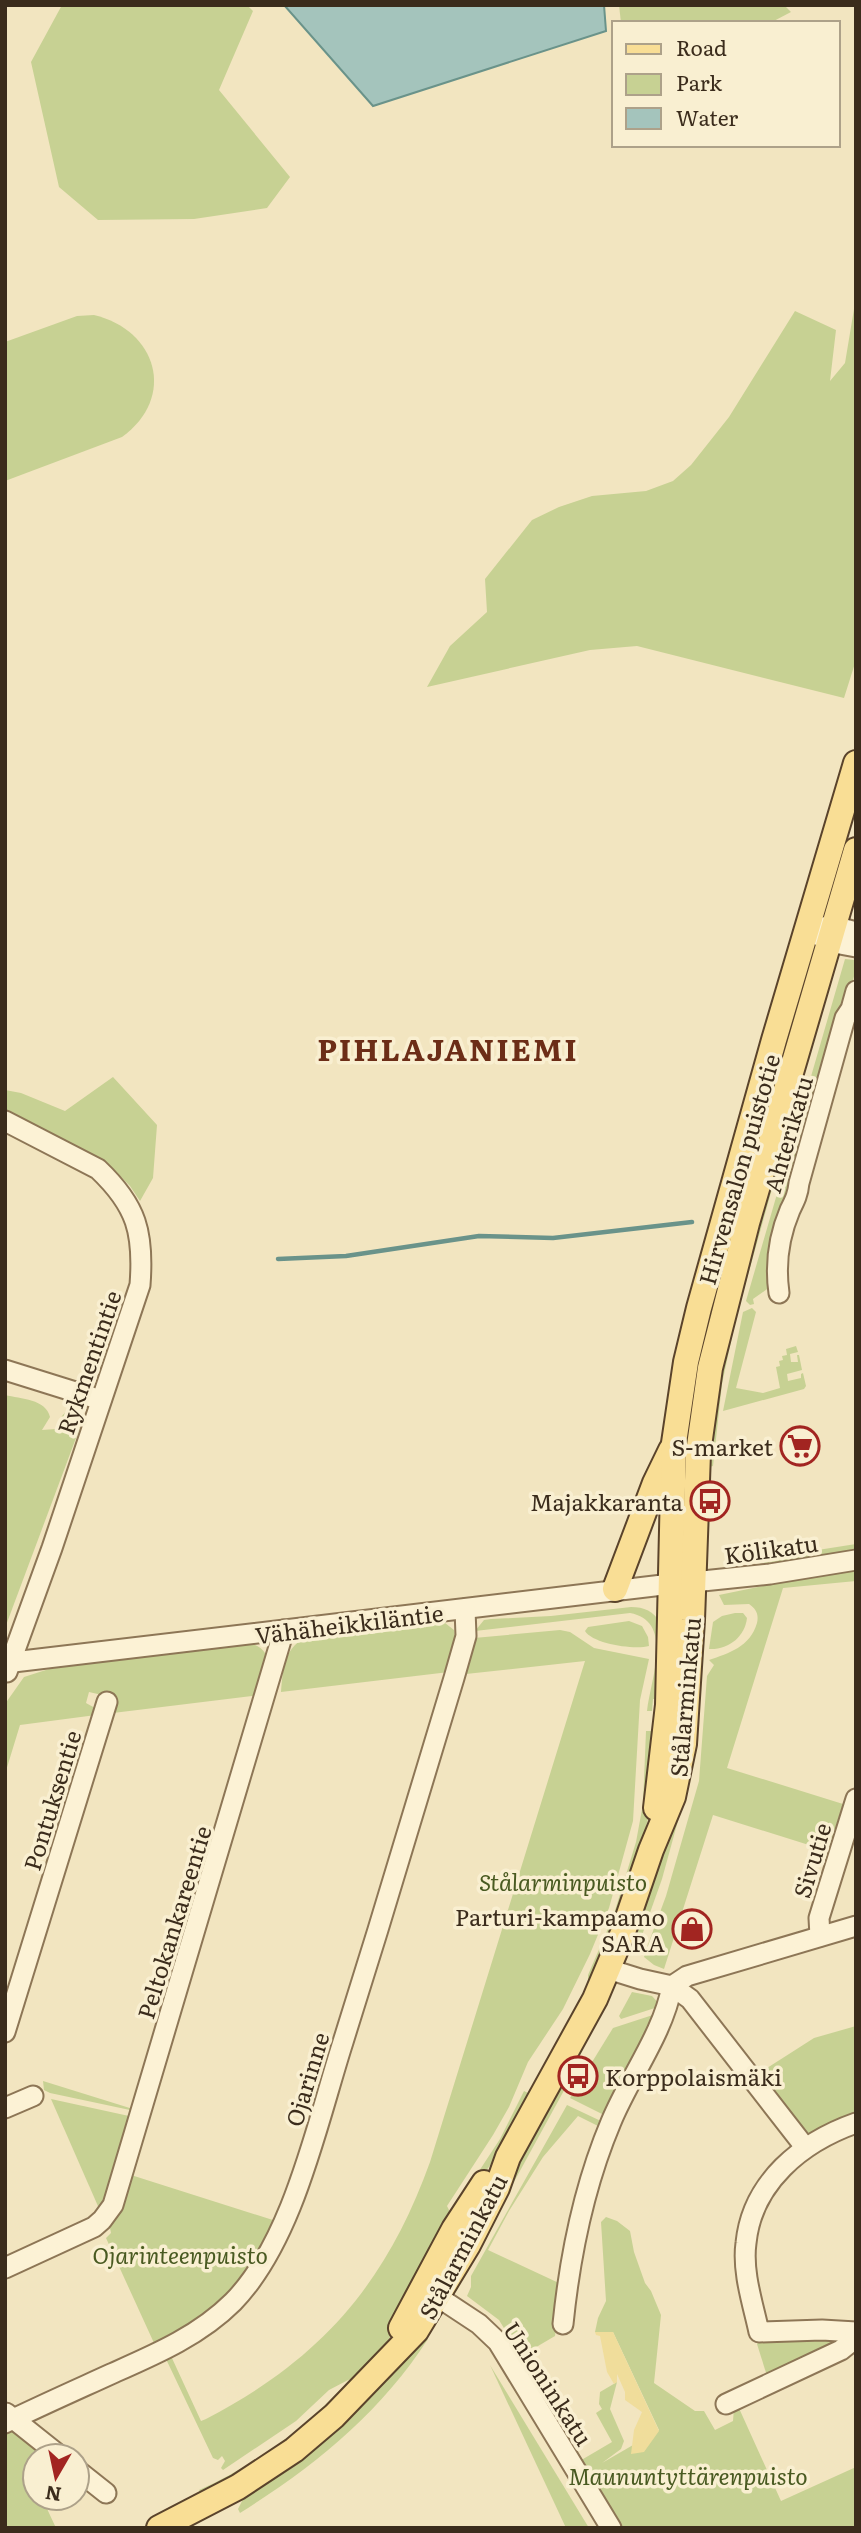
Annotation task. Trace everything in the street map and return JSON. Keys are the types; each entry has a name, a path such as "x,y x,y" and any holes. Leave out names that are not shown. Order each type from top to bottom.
{"main road":[{"name":"Hirvensalon puistotie","path":"682,1583 674,1443 687,1362 699,1308 831,932 856,763"},
{"name":"Hirvensalon puistotie","path":"682,1583 710,1368 747,1223 856,850"},
{"path":"615,1589 655,1483 674,1443"},
{"name":"Stålarminkatu","path":"159,2528 238,2487 294,2450 334,2416 416,2332 431,2292 497,2188 508,2157 595,1999 631,1913 651,1850 682,1583"}],"street":[{"path":"831,932 856,947"},
{"name":"Ahterikatu","path":"779,1293 776,1261 790,1210 797,1198 845,1018 851,1009 856,991"},
{"name":"Rykmentintie","path":"5,1121 98,1169 117,1188 135,1220 142,1253 140,1285 7,1667"},
{"path":"5,1370 102,1400"},
{"name":"Kölikatu","path":"682,1583 770,1574 856,1560"},
{"name":"Vähäheikkiläntie","path":"7,1667 284,1630 682,1583"},
{"name":"Ojarinne","path":"8,2418 161,2352 192,2334 232,2302 254,2276 273,2246 306,2159 441,1723 466,1636 465,1609"},
{"name":"Peltokankareentie","path":"5,2267 98,2224 113,2205 284,1630"},
{"name":"Pontuksentie","path":"5,2032 107,1702"},
{"name":"Sivutie","path":"820,1936 819,1918 856,1798"},
{"path":"563,2324 574,2243 596,2161 627,2086 665,2017 672,1986 687,1976 856,1926"},
{"path":"608,1969 672,1986 690,1998 805,2147"},
{"path":"5,2108 33,2096"},
{"path":"856,2123 805,2147 785,2165 770,2182 756,2207 746,2242 746,2267 760,2332 856,2332"},
{"name":"Unioninkatu","path":"431,2292 479,2324 498,2342 611,2528"},
{"path":"726,2404 841,2350 856,2338"},
{"path":"8,2418 41,2442"},
{"path":"91,2481 106,2493"}],"green space":[{"path":"62,5 247,5 253,11 219,90 290,177 267,208 194,219 98,220 59,187 31,62"},
{"path":"619,5 784,5 791,12 774,21 621,21"},
{"path":"856,297 856,660 844,698 637,646 590,650 427,687 450,646 487,612 485,579 532,520 592,496 646,491 673,481 691,465 729,417 795,311 836,330 830,381 845,363"},
{"path":"94,315 116,323 133,335 145,350 152,367 154,385 150,403 139,421 122,437 5,481 5,342 77,316"},
{"path":"845,959 855,960 856,969 770,1287 753,1299 754,1304 750,1305 746,1301"},
{"path":"832,974 736,1318 722,1384 713,1466 709,1467 707,1435 718,1366"},
{"path":"113,1077 157,1125 153,1178 140,1201 130,1186 107,1163 5,1112 5,1090 21,1093 65,1111"},
{"path":"752,1308 756,1312 736,1388 763,1393 780,1388 776,1367 780,1366 782,1356 787,1355 786,1349 796,1346 798,1352 790,1354 791,1362 798,1362 799,1355 802,1370 787,1374 788,1381 801,1378 803,1373 806,1386 804,1389 723,1411 743,1312"},
{"path":"5,1395 32,1401 44,1407 50,1417 42,1430 56,1429 70,1407 78,1414 80,1423 5,1628"},
{"path":"856,1544 856,1553 790,1562 760,1563 760,1559"},
{"path":"856,1567 856,1581 783,1588 727,1768 843,1804 828,1851 713,1815 664,1969 654,1965 644,1957 666,1896 699,1781 707,1676 714,1665 709,1660 731,1652 744,1643 757,1623 756,1612 749,1604 724,1605 719,1595"},
{"path":"631,1607 648,1610 660,1623 656,1699 653,1699 652,1711 647,1711 655,1669 656,1640 652,1627 644,1618 630,1613 475,1631 484,1620"},
{"path":"743,1613 747,1618 743,1631 729,1645 709,1649 713,1622 722,1616"},
{"path":"629,1621 642,1626 649,1646 614,1645 589,1636 585,1631 588,1627"},
{"path":"445,1623 454,1630 456,1643 449,1672 281,1692 288,1654 305,1638"},
{"name":"Stålarminpuisto","path":"560,1630 570,1632 594,1648 649,1659 640,1700 633,1821 609,1908 590,1954 563,2009 528,2062 509,2107 447,2206 451,2214 500,2139 524,2091 528,2093 522,2113 506,2143 473,2189 389,2339 344,2394 272,2453 201,2495 199,2490 280,2443 317,2413 350,2379 329,2390 296,2421 223,2470 221,2468 225,2461 222,2456 218,2460 213,2458 166,2359 171,2356 201,2421 206,2419 247,2396 283,2371 316,2343 345,2314 393,2245 430,2162 585,1661 466,1674 466,1663 474,1638"},
{"path":"253,1644 265,1653 268,1659 261,1695 113,1713 115,1698 89,1692 86,1703 95,1708 96,1715 20,1725 5,1774 5,1704 24,1677 49,1669 83,1664"},
{"path":"646,1731 655,1731 650,1811 633,1878 588,1987 588,1975 613,1917 636,1842 643,1804"},
{"path":"684,1799 662,1879 636,1952 633,1938 676,1813"},
{"path":"632,1992 652,1996 661,2006 621,2019 619,2016"},
{"path":"662,2012 606,2116 570,2098 613,2028"},
{"path":"856,2026 856,2118 804,2139 756,2075 814,2038"},
{"path":"43,2081 133,2109 50,2093 44,2090"},
{"path":"565,2083 567,2085 464,2273 553,2096"},
{"name":"Ojarinteenpuisto","path":"51,2099 129,2116 132,2120 101,2213"},
{"path":"567,2105 603,2122 600,2127 578,2116 543,2157 488,2250 561,2284 555,2336 521,2356 499,2320 467,2296 471,2287 471,2276"},
{"name":"Ojarinteenpuisto","path":"131,2175 276,2221 256,2261 228,2294 194,2322 154,2343 106,2238 111,2233 109,2223 119,2216"},
{"name":"Maununtyttärenpuisto","path":"606,2217 630,2231 645,2283 661,2315 654,2383 695,2411 704,2411 715,2430 733,2421 734,2408 738,2406 781,2501 856,2467 856,2528 621,2528 578,2462 612,2442 596,2413 602,2409 599,2404 600,2392 617,2382 610,2409 624,2441 621,2449 602,2463 659,2430 613,2332 595,2332 606,2301 601,2222"},
{"path":"427,2336 428,2339 389,2391 344,2436 320,2457 240,2513 238,2509 245,2495 349,2418 406,2355"},
{"path":"843,2338 843,2343 768,2379 757,2344 760,2340"},
{"path":"490,2365 589,2528 566,2528"},
{"path":"16,2431 29,2442 21,2442 21,2512 49,2512 56,2528 5,2528 5,2432"}],"sand":[{"path":"595,2332 613,2332 659,2431 644,2452 631,2454 634,2430 642,2412 625,2400 625,2392 617,2374 617,2382 614,2384 607,2372 600,2336"}],"water":[{"path":"284,5 604,5 606,31 373,106"}],"waterway":[{"path":"278,1259 346,1256 479,1236 553,1238 692,1222"}],"place":[{"name":"S-market","path":"800,1446"},
{"name":"Majakkaranta","path":"710,1501"},
{"name":"Parturi-kampaamo SARA","path":"692,1929"},
{"name":"Korppolaismäki","path":"578,2076"}],"district":[{"name":"PIHLAJANIEMI","path":"448,1048"}]}
